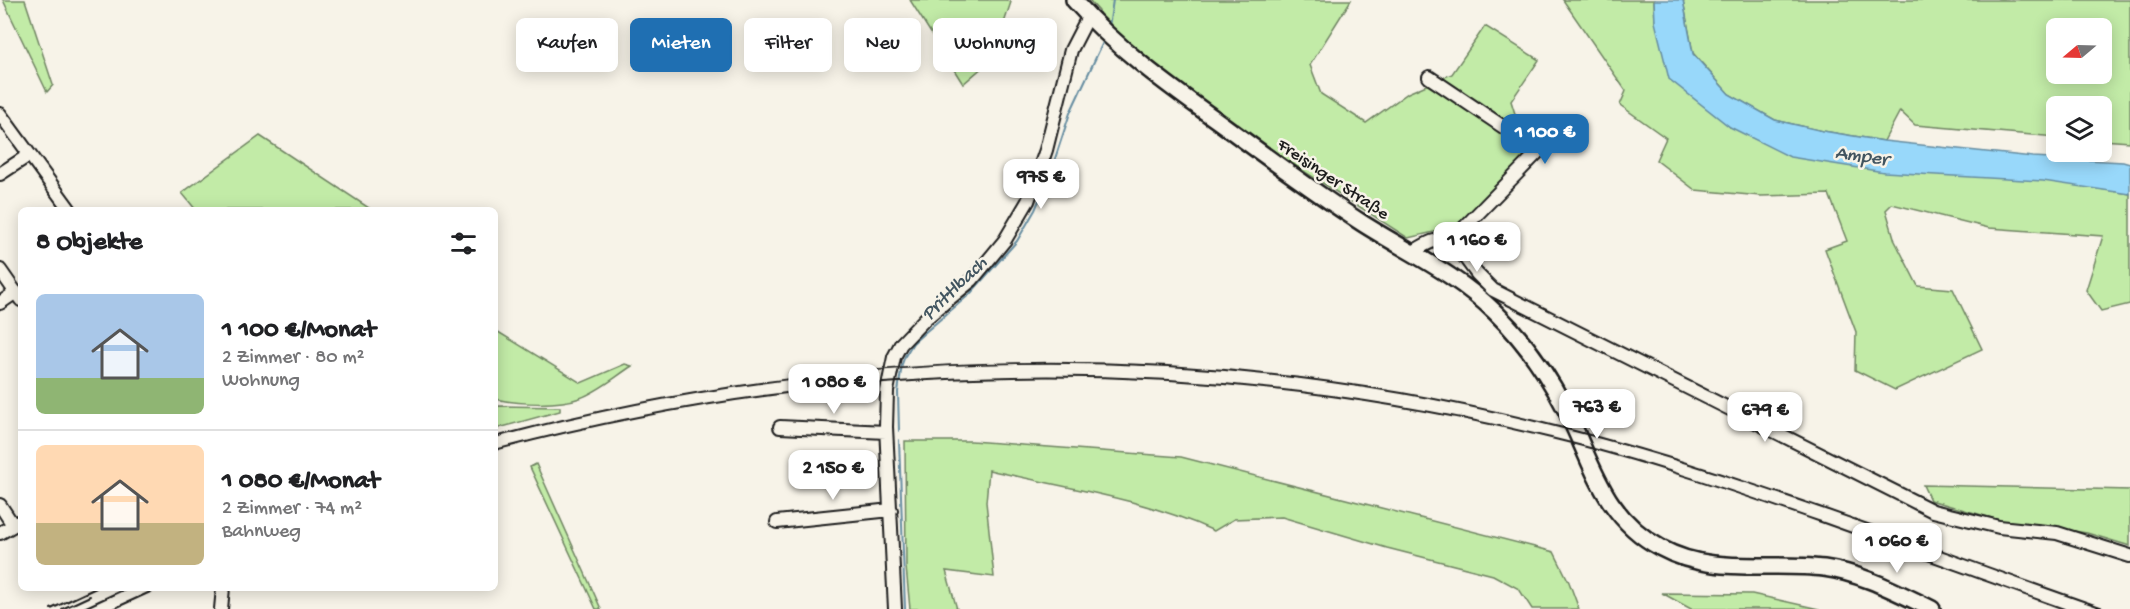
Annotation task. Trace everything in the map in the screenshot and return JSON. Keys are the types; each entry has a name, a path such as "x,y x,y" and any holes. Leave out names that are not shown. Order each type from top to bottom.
{"main road":[{"name":"Freisinger Straße","path":"1074,0 1106,35 1152,74 1279,166 1363,223 1464,284 1521,339 1540,364 1554,387 1603,491 1625,521 1644,537 1678,556 1707,565 1798,566 1849,574 1868,579 1932,609"}],"street":[{"path":"895,609 886,427 887,392 894,357 901,344 925,319 972,280 1005,240 1028,201 1046,150 1071,50 1088,17"},
{"path":"1429,77 1539,151 1452,240"},
{"path":"0,114 68,207"},
{"path":"0,174 29,155"},
{"path":"1413,252 1432,241 1443,238 1452,240 1477,274 1493,290 1934,511 1999,527 2057,532 2130,556"},
{"path":"0,270 18,295"},
{"path":"0,303 18,296"},
{"path":"780,427 886,427"},
{"path":"0,505 17,523 0,533"},
{"path":"777,522 891,510"},
{"path":"221,609 223,591"}],"green space":[{"path":"3,0 25,0 53,85 47,92"},
{"path":"910,0 1006,0 1011,2 1006,18 933,18 933,36"},
{"path":"1089,0 1351,0 1310,65 1321,94 1366,123 1408,93 1452,74 1485,26 1539,60 1511,101 1523,139 1538,144 1477,222 1408,238 1221,118 1175,84 1101,21 1099,11"},
{"path":"1563,0 1654,0 1655,22 1730,127 2130,194 2130,304 2101,311 2086,290 2103,236 1989,228 1892,204 1886,210 1895,241 1918,286 1953,289 1982,349 1895,390 1855,370 1856,332 1825,249 1847,241 1829,194 1761,196 1695,190 1656,160 1666,138 1620,105 1626,91"},
{"path":"1683,0 2130,0 2130,142 2112,141 2112,96 2046,96 2046,136 1915,125 1900,111 1884,141 1775,120 1729,94 1693,53"},
{"path":"955,72 977,72 963,84"},
{"path":"260,136 367,207 194,207 182,193"},
{"path":"498,332 581,383 625,364 632,366 594,392 571,401 514,402 498,399"},
{"path":"498,406 560,407 560,411 498,428"},
{"path":"905,441 971,441 1181,457 1554,552 1579,609 1532,609 1519,589 1493,575 1387,548 1282,517 1234,519 1214,531 1131,502 989,470 986,502 994,577 946,571 957,609 910,609 906,567"},
{"path":"536,464 601,609 596,609 530,467"},
{"path":"1923,485 2130,490 2130,546 2087,533 1999,520 1930,500"},
{"path":"1662,593 1752,594 1819,609 1691,609"}],"water":[{"name":"Amper","path":"1654,0 1683,0 1693,54 1729,94 1775,120 1884,141 2046,158 2046,162 2123,162 2130,164 2130,194 2043,181 1884,172 1790,157 1730,127 1669,79 1655,22"}],"waterway":[{"name":"Prittlbach","path":"1109,27 1113,0"},
{"name":"Prittlbach","path":"899,431 898,392 905,356 913,343 970,294 1017,241 1035,210 1049,177 1070,113 1105,38"},
{"name":"Prittlbach","path":"899,440 905,609"}],"railway":[{"path":"498,436 623,406 753,384 885,369 1016,363 1148,365 1279,376 1410,394 1539,422 1611,441 1825,509 2106,609"},
{"path":"498,449 626,419 758,397 890,383 1022,377 1154,379 1287,391 1419,410 1551,438 1619,456 1788,510 2064,609"},
{"path":"51,609 90,591"},
{"path":"82,609 121,591"},
{"path":"113,609 152,591"},
{"path":"62,609 90,596"}]}
